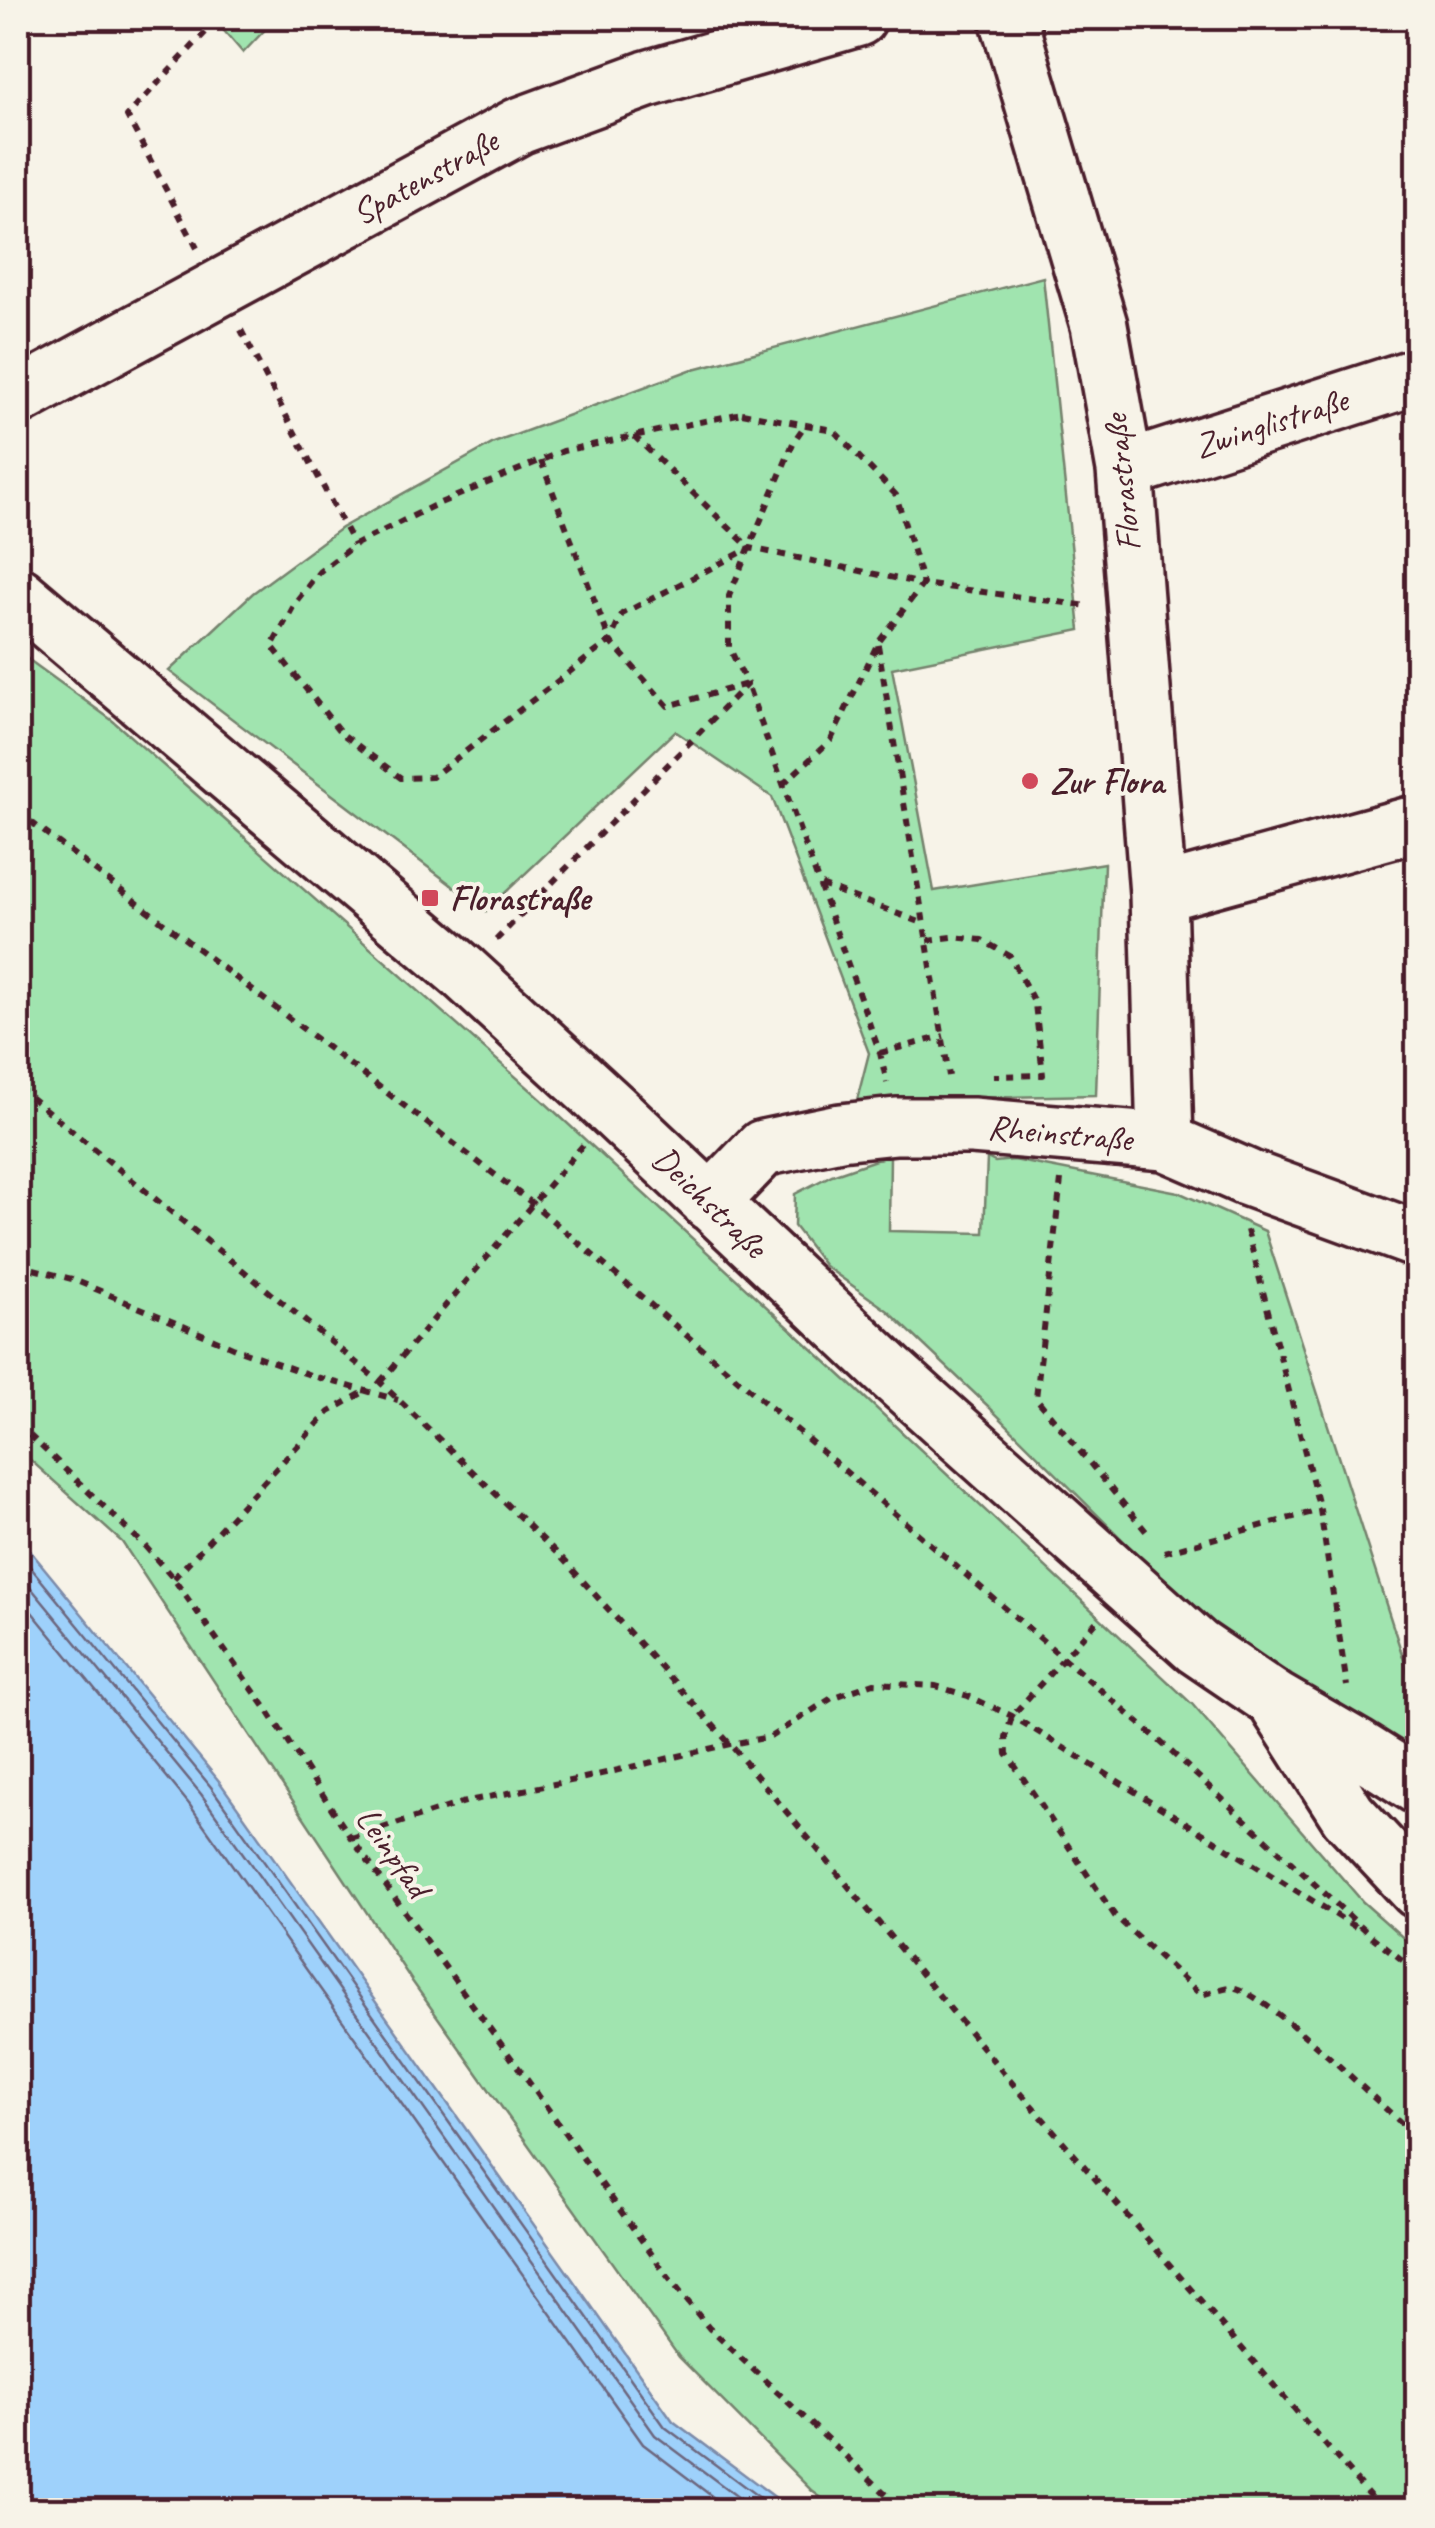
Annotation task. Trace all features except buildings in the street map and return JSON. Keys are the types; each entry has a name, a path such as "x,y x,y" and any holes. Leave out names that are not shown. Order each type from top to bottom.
{"street":[{"name":"Spatenstraße","path":"18,397 519,126 647,79 858,18"},
{"name":"Florastraße","path":"1008,18 1100,325 1125,470 1158,894 1165,1142"},
{"name":"Zwinglistraße","path":"1125,470 1418,376"},
{"name":"Deichstraße","path":"18,595 464,972 890,1372 1197,1647 1275,1700 1418,1786"},
{"path":"1158,894 1418,823"},
{"name":"Rheinstraße","path":"710,1203 764,1148 840,1132 895,1098 972,1126 1165,1142 1248,1178 1418,1240"},
{"path":"1275,1700 1348,1815 1418,1890"}],"path":[{"path":"219,18 127,116 354,546"},
{"path":"750,548 622,614 610,641 432,777 400,778 340,733 272,646 297,600 319,572 354,546 433,506 563,451 742,413 833,430 896,496 923,584"},
{"path":"805,425 794,441 729,596 729,647 747,684 895,1098"},
{"path":"634,436 750,548 923,584 1134,612"},
{"path":"541,460 610,641 668,706 747,684"},
{"path":"783,784 831,740 878,643 923,584"},
{"path":"878,643 944,1036 949,1076 934,1078"},
{"path":"464,972 747,684"},
{"path":"18,812 532,1203 1152,1734 1371,1936 1418,1972"},
{"path":"820,884 925,924"},
{"path":"928,940 982,940 1010,956 1034,1004 1044,1075 987,1076"},
{"path":"880,1053 944,1036"},
{"path":"18,1087 380,1382 562,1558 730,1744 1007,2077 1382,2510"},
{"path":"380,1382 614,1110"},
{"path":"1066,1133 1036,1398 1151,1536"},
{"path":"1248,1178 1245,1223 1320,1510 1356,1747"},
{"path":"18,1265 72,1279 242,1351 312,1376 399,1401"},
{"path":"174,1578 329,1412 365,1391"},
{"name":"Leinpfad","path":"18,1424 174,1578 351,1838 665,2273 709,2328 903,2510"},
{"path":"1127,1586 1164,1552 1320,1510"},
{"path":"1064,1660 1012,1716 1006,1737 1007,1754 1115,1916 1202,1996 1232,1988 1252,1996 1284,2018 1418,2138"},
{"path":"351,1838 468,1802 770,1737 832,1698 874,1683 936,1686 1012,1716 1371,1936"}],"green space":[{"path":"213,18 276,18 243,53"},
{"path":"1043,277 1080,630 892,668 934,891 1104,863 1096,1095 857,1100 869,1053 772,797 675,731 486,911 169,671 253,593 341,528 494,443 690,370"},
{"path":"18,652 113,721 541,1099 860,1393 1192,1704 1363,1902 1417,1950 1417,2510 838,2510 812,2491 679,2357 412,1981 122,1542 18,1449"},
{"path":"890,1155 889,1231 984,1233 987,1158 1178,1192 1265,1231 1416,1697 1408,1751 1282,1677 1176,1593 888,1311 825,1266 794,1226 795,1194 832,1175"}],"water":[{"path":"18,1536 219,1781 673,2421 792,2510 18,2510"}],"place":[{"name":"Zur Flora","path":"1030,781"},
{"name":"Florastraße","path":"430,898"}]}
